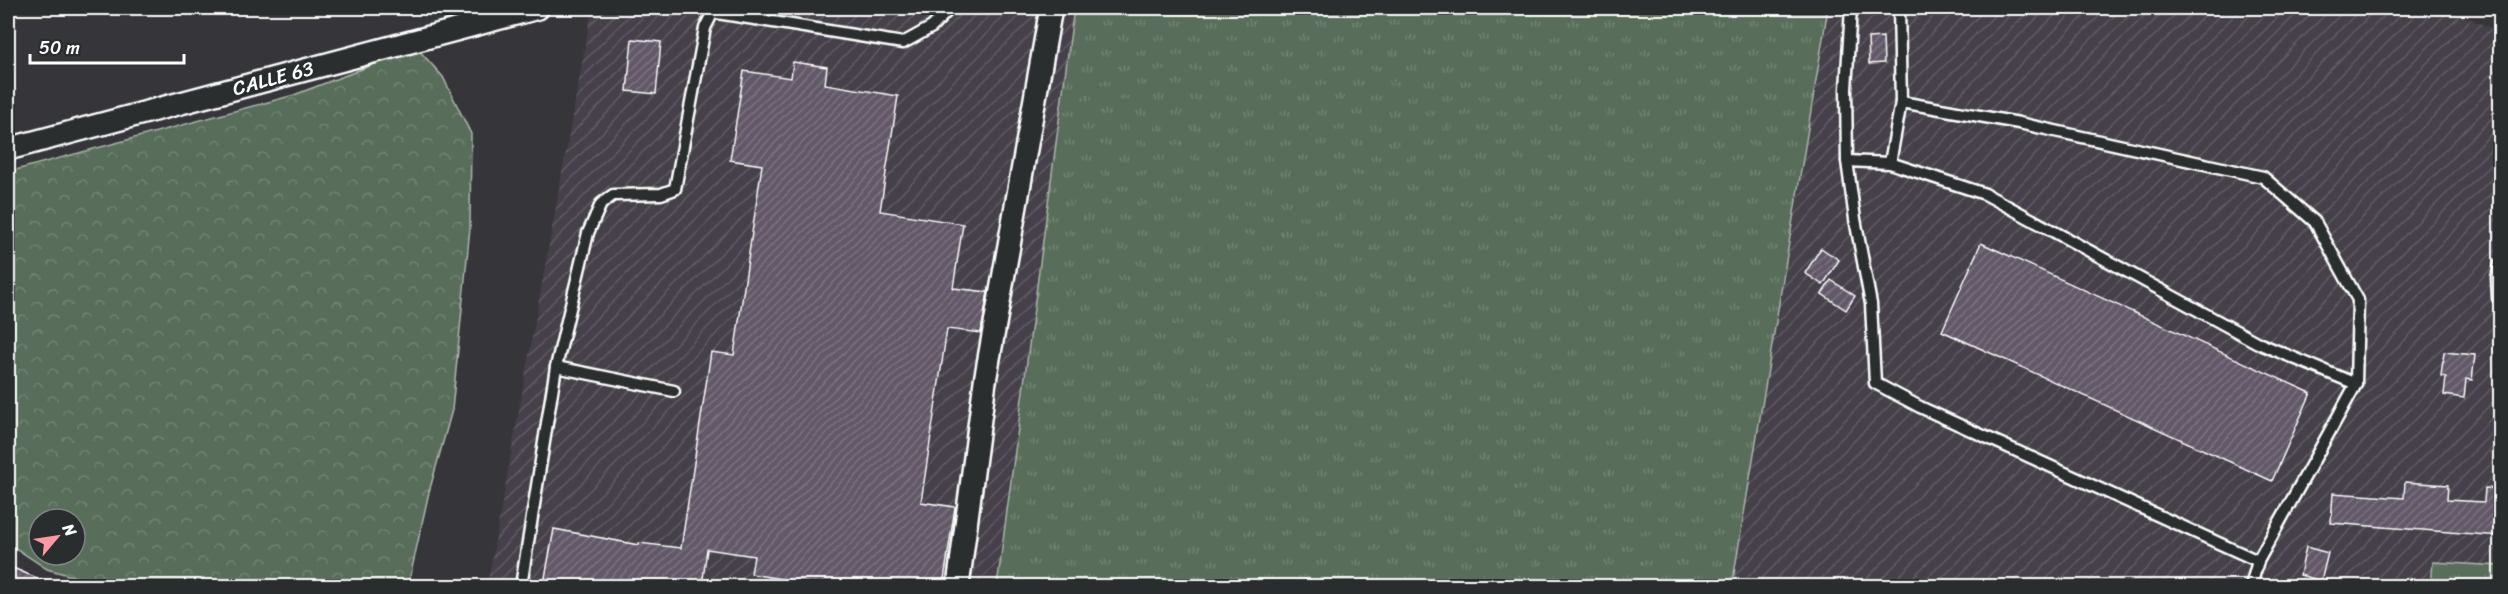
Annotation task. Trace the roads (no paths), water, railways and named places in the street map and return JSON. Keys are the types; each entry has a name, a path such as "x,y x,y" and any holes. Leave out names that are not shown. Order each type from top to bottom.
{"street":[{"name":"CALLE 63","path":"8,149 538,8"},
{"path":"958,586 985,381 1051,8"}],"lane":[{"path":"521,586 556,367 588,233 601,204 613,195 661,194 675,189 705,28 713,10 903,43 932,27 950,8"},
{"path":"1851,8 1846,89 1847,161 1871,304 1875,383 1920,407 2258,561"},
{"path":"1890,163 1901,102 1899,8"},
{"path":"1901,102 2019,123 2263,177 2315,222 2358,300 2356,384 2258,561 2251,586"},
{"path":"1847,161 1890,163 1985,194 2258,343 2356,384"},
{"path":"2500,264 2497,278 2500,300"},
{"path":"556,367 674,391"}]}
